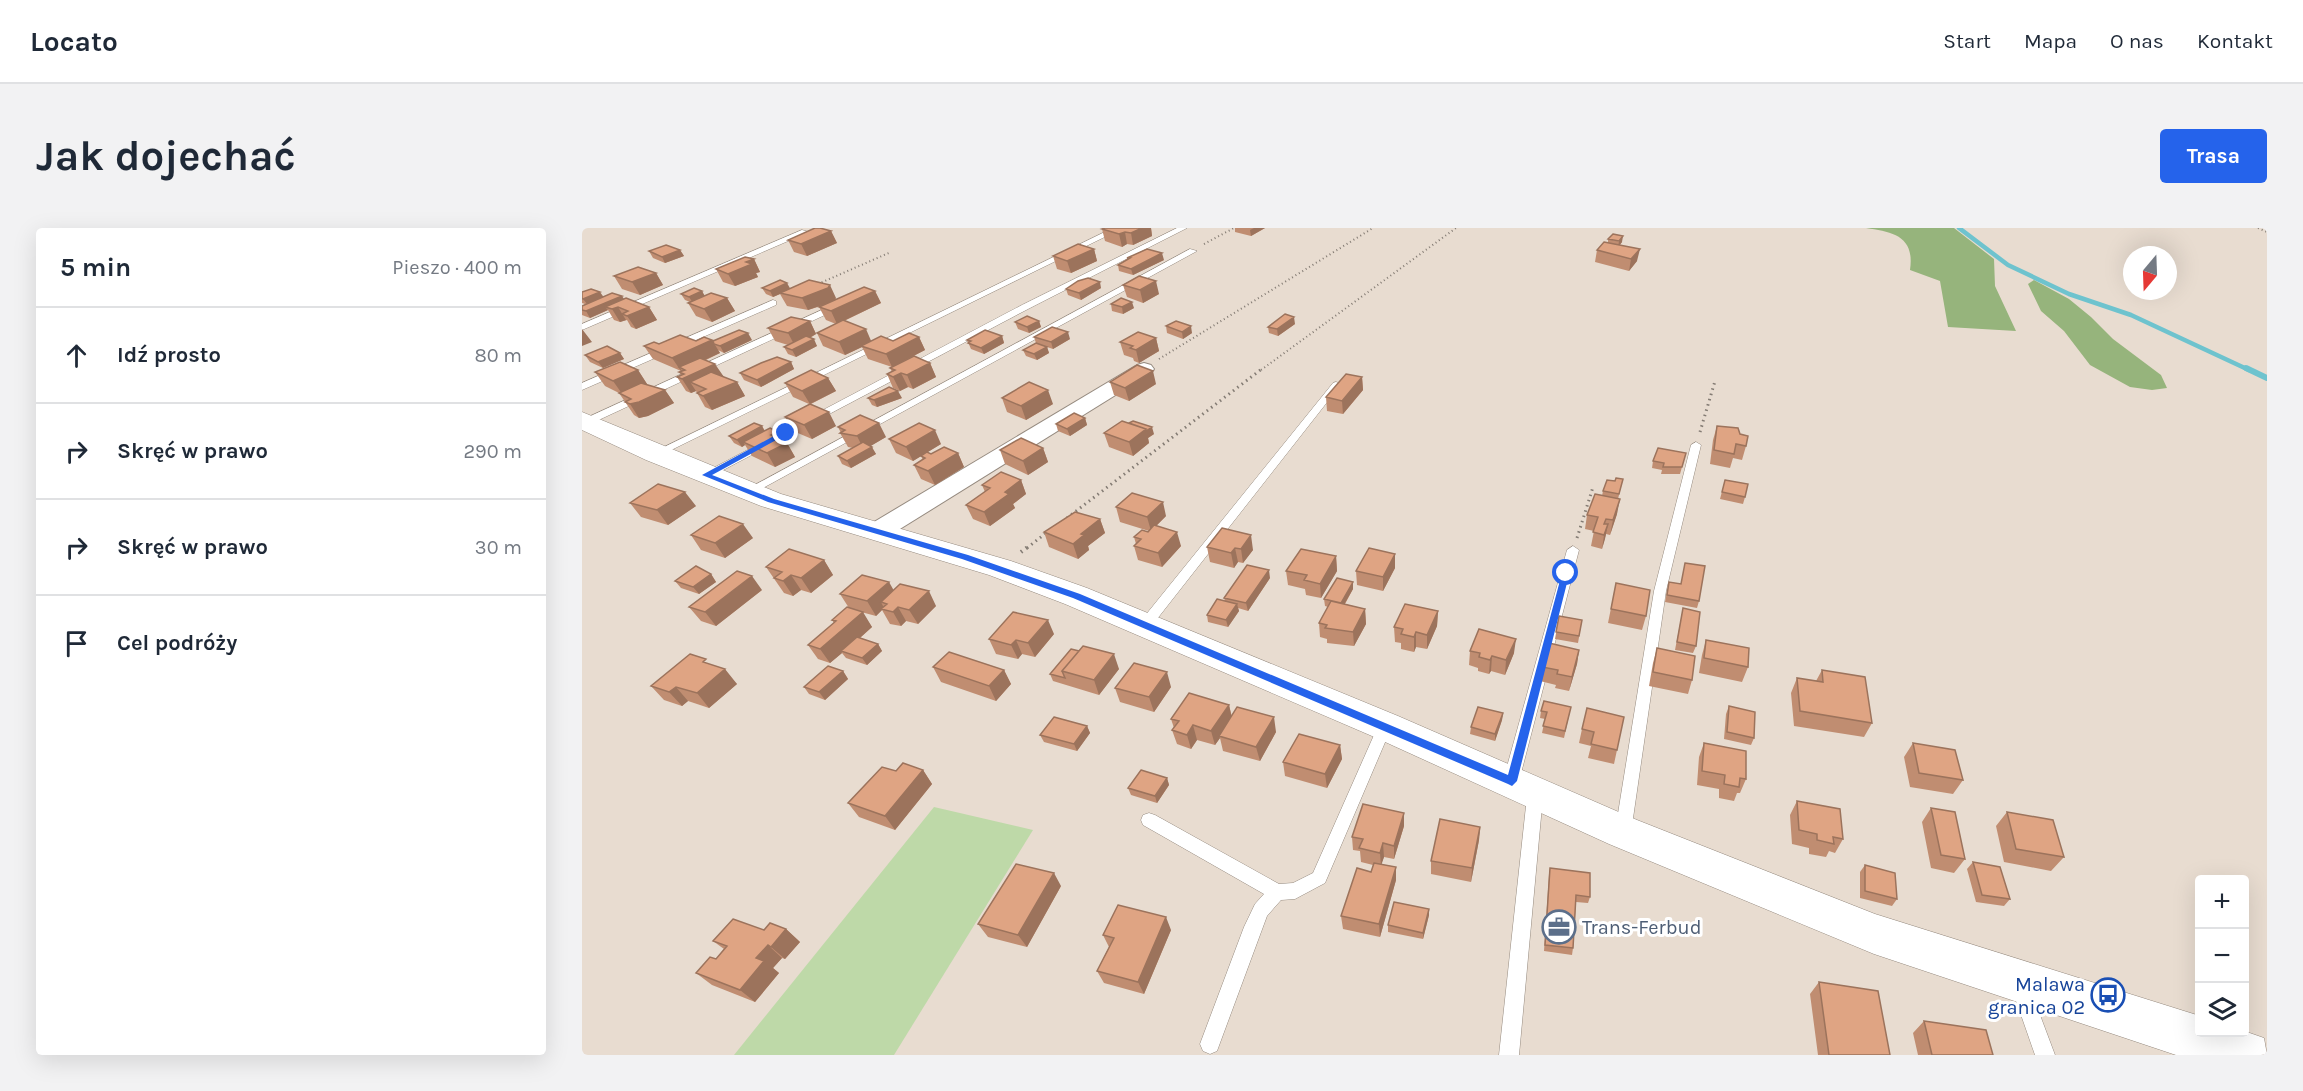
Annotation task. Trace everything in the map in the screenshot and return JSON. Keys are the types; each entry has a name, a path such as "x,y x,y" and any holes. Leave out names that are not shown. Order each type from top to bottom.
{"street":[{"path":"878,531 1144,369"},
{"path":"584,421 655,454 748,492 812,514 878,531 1000,568 1145,625 1385,726 1623,832 1874,934 2247,1055"}],"lane":[{"path":"655,454 1119,228"},
{"path":"706,475 1025,307 1183,228"},
{"path":"582,327 805,232"},
{"path":"748,492 1193,250"},
{"path":"582,387 773,303"},
{"path":"584,421 843,304"},
{"path":"1145,625 1336,385"},
{"path":"1623,832 1660,591 1696,445"},
{"path":"1509,1055 1534,806 1526,788 1573,550"},
{"path":"1149,819 1277,892 1295,891 1319,879 1385,726"},
{"path":"1210,1044 1253,927 1261,910 1277,892"},
{"path":"2018,982 2045,1055"}],"path":[{"path":"1193,250 1234,228"},
{"path":"1144,369 1373,228"},
{"path":"1066,518 1263,368 1456,228"},
{"path":"2258,228 2267,232"},
{"path":"816,285 891,252"},
{"path":"1696,445 1715,381"},
{"path":"1573,550 1593,487"},
{"path":"1000,568 1047,532"}],"green space":[{"path":"1866,228 1954,228 1994,259 1995,286 2016,331 1948,327 1940,281 1910,270 1909,250 1900,238 1885,231"},
{"path":"2034,280 2069,299 2113,339 2161,375 2167,388 2152,390 2130,387 2090,365 2064,331 2041,311 2028,284"},
{"path":"934,807 1033,830 894,1055 734,1055"}],"building":[{"path":"815,228 831,231 801,244 788,240"},
{"path":"1142,228 1131,233 1119,234 1102,229"},
{"path":"1613,234 1623,236 1619,241 1608,239"},
{"path":"1604,242 1640,249 1631,259 1597,250"},
{"path":"1078,244 1094,249 1067,261 1053,256"},
{"path":"666,245 680,250 662,257 649,251"},
{"path":"1147,249 1162,253 1131,269 1118,265 1130,258 1127,258"},
{"path":"745,257 754,259 746,262 752,264 728,274 716,269"},
{"path":"638,267 656,273 632,282 614,276"},
{"path":"1139,276 1156,281 1140,290 1123,285"},
{"path":"1088,278 1100,282 1079,293 1066,289 1078,281"},
{"path":"780,280 787,283 770,291 762,288"},
{"path":"809,280 830,285 828,288 802,298 780,293"},
{"path":"864,287 875,291 831,311 819,307"},
{"path":"694,288 702,291 689,297 681,294"},
{"path":"591,289 600,292 583,299 582,292"},
{"path":"612,293 622,296 586,311 582,310 582,306"},
{"path":"711,293 727,298 704,309 688,303"},
{"path":"626,298 649,307 627,316 622,314 628,311 618,307 612,309 605,307"},
{"path":"1121,298 1132,302 1122,307 1111,304"},
{"path":"1285,314 1294,317 1277,329 1268,327"},
{"path":"1027,316 1039,321 1027,327 1015,322"},
{"path":"791,317 810,321 788,333 768,328"},
{"path":"843,320 866,329 839,342 817,333"},
{"path":"1176,321 1191,326 1182,332 1166,326"},
{"path":"1052,327 1068,332 1051,342 1034,337"},
{"path":"739,330 748,333 720,346 714,344 713,341"},
{"path":"985,330 1002,336 981,348 968,343 971,341 967,340"},
{"path":"1138,332 1156,338 1136,350 1130,348 1133,346 1120,342"},
{"path":"909,333 919,337 886,354 861,346 881,336 893,341"},
{"path":"680,335 696,341 704,337 712,340 672,358 644,346 654,342 659,344"},
{"path":"806,336 814,339 792,350 784,347"},
{"path":"1036,343 1047,347 1034,354 1023,350"},
{"path":"607,346 620,353 598,362 585,355"},
{"path":"914,356 930,363 907,375 901,373 893,377 887,374 895,370 890,368"},
{"path":"777,357 791,362 757,380 740,373 761,363"},
{"path":"700,358 715,364 682,379 677,377 684,374 679,372 685,370 679,367"},
{"path":"620,362 638,370 613,381 595,372"},
{"path":"1137,365 1153,371 1125,388 1110,382"},
{"path":"811,370 828,378 802,391 785,383"},
{"path":"711,372 737,382 703,396 697,393 706,389 690,382"},
{"path":"1346,374 1362,377 1342,401 1326,397"},
{"path":"1029,382 1048,390 1021,406 1002,398"},
{"path":"641,383 665,390 639,402 630,404 625,402 631,399 619,393"},
{"path":"889,387 898,391 874,400 868,398"},
{"path":"810,404 829,412 804,425 785,417"},
{"path":"1074,413 1085,418 1067,429 1056,424"},
{"path":"860,415 879,423 857,436 840,433 845,430 838,427"},
{"path":"1122,421 1146,429 1129,442 1104,433"},
{"path":"1133,421 1152,427 1146,431 1146,429 1129,423"},
{"path":"754,423 762,426 737,440 729,436"},
{"path":"919,423 935,430 906,447 889,439"},
{"path":"1717,426 1738,428 1740,434 1748,436 1746,446 1736,444 1734,454 1714,450"},
{"path":"770,428 778,432 771,435 787,443 767,453 743,442"},
{"path":"1021,438 1043,448 1023,461 1000,450"},
{"path":"863,442 872,447 847,461 838,456"},
{"path":"944,447 958,453 928,471 914,465 925,458 921,456 927,452 931,454"},
{"path":"1658,448 1686,453 1682,467 1663,467 1664,463 1653,461"},
{"path":"1001,472 1021,480 1005,492 1009,494 984,512 966,505 990,488 982,485"},
{"path":"1616,478 1623,479 1619,494 1603,491 1607,480 1615,481"},
{"path":"1725,480 1748,484 1745,497 1722,492"},
{"path":"658,484 685,492 657,510 630,503"},
{"path":"1132,493 1163,502 1147,517 1116,507"},
{"path":"1595,494 1620,499 1613,520 1606,519 1604,524 1608,524 1604,535 1593,532 1598,517 1587,515"},
{"path":"1075,512 1100,519 1081,534 1084,535 1073,544 1044,532"},
{"path":"719,516 743,524 715,543 691,535"},
{"path":"1154,525 1177,532 1158,553 1134,546 1141,539 1134,537 1142,530 1148,532"},
{"path":"1222,528 1251,535 1241,549 1235,548 1231,553 1207,547"},
{"path":"1369,548 1395,554 1383,577 1356,571"},
{"path":"789,549 824,560 801,578 791,575 783,581 774,578 782,572 766,567"},
{"path":"1301,549 1336,556 1320,584 1304,580 1307,575 1286,571"},
{"path":"1685,563 1705,566 1699,601 1667,595 1669,582 1681,584"},
{"path":"1247,565 1269,570 1246,603 1224,598"},
{"path":"696,566 711,574 693,587 675,581"},
{"path":"737,571 752,576 705,612 689,607"},
{"path":"862,575 889,582 867,601 840,594"},
{"path":"1337,578 1353,582 1341,603 1324,599"},
{"path":"1616,583 1650,590 1646,616 1611,609"},
{"path":"900,584 929,591 909,610 898,607 893,612 881,609 887,604 881,602"},
{"path":"1217,599 1237,604 1226,620 1207,615"},
{"path":"1331,601 1365,609 1353,632 1325,628 1327,625 1319,623"},
{"path":"1405,604 1438,611 1427,635 1416,632 1414,637 1401,634 1403,629 1394,627"},
{"path":"847,607 863,612 820,649 808,645 836,621 832,620"},
{"path":"1683,608 1700,612 1696,646 1677,642"},
{"path":"1013,612 1048,620 1028,643 1016,640 1011,645 989,639"},
{"path":"1559,616 1582,620 1579,636 1556,632"},
{"path":"1479,629 1516,639 1506,660 1492,656 1490,660 1479,657 1480,653 1470,651"},
{"path":"857,637 878,644 862,658 841,651"},
{"path":"1706,640 1749,648 1748,667 1704,658"},
{"path":"1549,643 1579,650 1572,677 1557,674 1558,670 1542,667"},
{"path":"1083,646 1114,654 1094,680 1062,671"},
{"path":"1657,648 1695,656 1692,680 1653,672"},
{"path":"1071,649 1079,651 1062,671 1065,678 1050,674"},
{"path":"949,652 1004,670 989,686 933,667"},
{"path":"690,654 706,659 703,662 725,669 697,693 676,687 669,692 651,686"},
{"path":"1134,663 1167,672 1149,697 1115,688"},
{"path":"828,666 843,671 819,692 804,687"},
{"path":"1822,670 1865,677 1872,723 1800,711 1797,678 1823,682"},
{"path":"1189,693 1229,705 1211,731 1193,725 1187,735 1172,730 1179,721 1171,719"},
{"path":"1544,701 1571,707 1565,731 1543,726 1547,712 1541,711"},
{"path":"1729,706 1755,712 1754,738 1727,732"},
{"path":"1237,707 1274,717 1256,747 1219,736"},
{"path":"1478,707 1503,713 1495,734 1471,727"},
{"path":"1587,708 1624,717 1617,750 1591,744 1594,732 1582,729"},
{"path":"1054,717 1087,726 1074,744 1040,735"},
{"path":"1299,734 1340,745 1325,774 1283,762"},
{"path":"1704,743 1746,751 1746,779 1740,778 1739,787 1724,784 1725,775 1702,771"},
{"path":"1913,743 1955,750 1963,780 1919,773"},
{"path":"903,763 923,770 885,816 848,803 882,767 896,771"},
{"path":"1141,770 1167,778 1155,796 1128,788"},
{"path":"1797,801 1840,809 1843,839 1833,837 1834,844 1817,840 1817,834 1799,830"},
{"path":"1363,804 1404,813 1394,846 1383,843 1380,853 1359,848 1363,839 1352,837"},
{"path":"1931,808 1955,812 1965,859 1941,855"},
{"path":"2007,812 2053,820 2064,857 2016,849"},
{"path":"1440,819 1480,827 1472,868 1431,861"},
{"path":"1973,862 2000,867 2010,899 1982,895"},
{"path":"1374,863 1396,867 1379,924 1341,916 1357,868 1371,872"},
{"path":"1016,864 1054,873 1018,935 978,924"},
{"path":"1865,865 1895,873 1897,899 1865,891"},
{"name":"Trans-Ferbud","path":"1550,868 1590,873 1590,897 1576,895 1573,948 1545,945"},
{"path":"1394,902 1429,909 1423,933 1388,925"},
{"path":"1118,905 1166,917 1138,982 1097,971 1114,938 1103,935"},
{"path":"733,919 764,930 770,923 786,929 771,947 768,945 756,958 764,961 740,990 696,973 710,957 716,959 727,946 713,941"},
{"path":"1819,982 1878,991 1890,1055 1829,1055"},
{"path":"1924,1021 1986,1030 1993,1055 1932,1055"}],"waterway":[{"path":"1959,228 2008,265 2069,294 2131,315 2249,370"},
{"path":"2246,368 2267,378"}],"place":[{"name":"Trans-Ferbud","path":"1559,927"},
{"name":"Malawa granica 02","path":"2108,995"}],"route":[{"path":"786,433 706,475 812,514 965,557 1076,596 1512,781 1566,573"}]}
